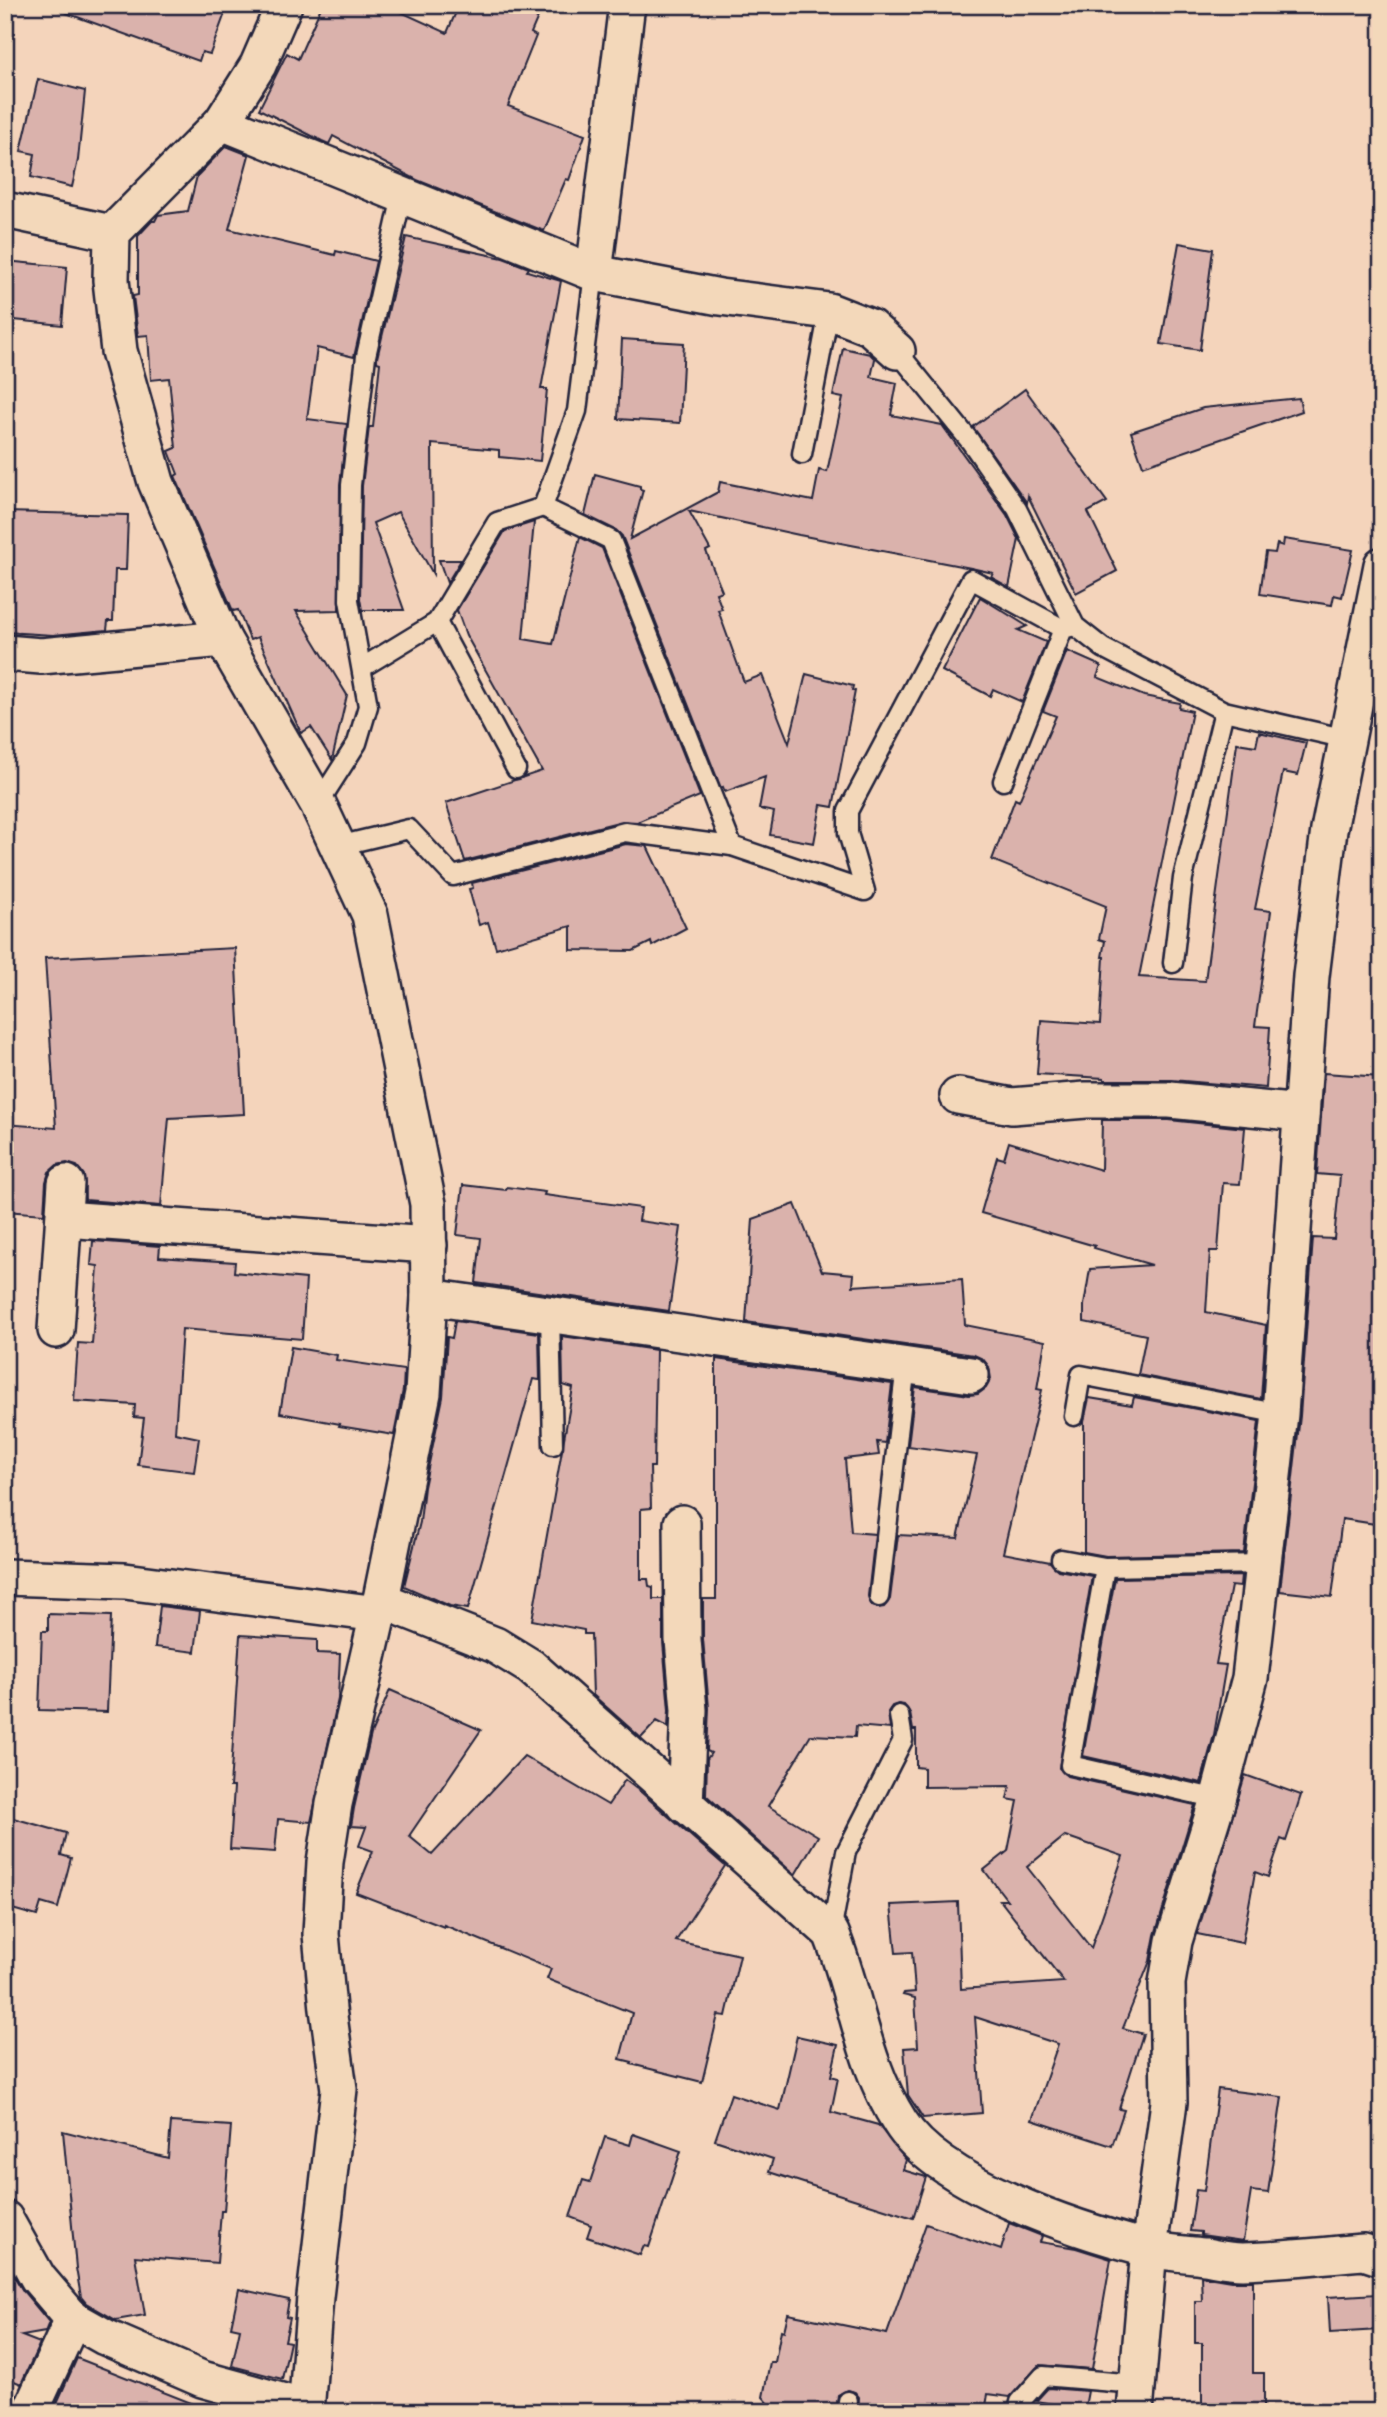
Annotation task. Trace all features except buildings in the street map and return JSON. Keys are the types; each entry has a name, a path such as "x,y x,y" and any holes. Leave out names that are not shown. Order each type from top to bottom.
{"street":[{"path":"5,2219 37,2278 73,2319 105,2337 202,2378 306,2410 315,2297 340,2090 328,2009 321,1934 325,1863 334,1804 380,1607 423,1393 429,1297 428,1204 370,915 318,804 223,639 156,481 118,351 111,280 112,233 222,122 258,65 284,5"},
{"path":"594,273 628,5"},
{"path":"222,122 594,273 720,297 829,311 870,327 897,351"},
{"path":"5,210 112,233"},
{"path":"1135,2398 1149,2249 1170,2102 1167,1983 1174,1941 1218,1799 1251,1678 1280,1414 1311,976 1325,856 1382,565"},
{"path":"5,653 41,656 223,639"},
{"path":"958,1096 1012,1106 1086,1100 1170,1100 1301,1113"},
{"path":"55,1330 66,1183"},
{"path":"64,1219 429,1245"},
{"path":"429,1297 971,1375"},
{"path":"682,1523 682,1640 689,1710 685,1805"},
{"path":"8,1588 125,1581 380,1607 495,1645 531,1667 831,1933 844,1965 863,2041 879,2087 902,2125 939,2163 997,2195 1063,2222 1149,2249 1240,2261 1364,2252 1382,2258"},
{"path":"30,2412 73,2319"}],"lane":[{"path":"318,804 357,743 368,706 349,600 351,485 366,356 402,196"},
{"path":"543,507 577,411 594,273"},
{"path":"802,454 829,311"},
{"path":"897,351 970,441 1017,509 1069,627 1003,781"},
{"path":"363,667 437,622 497,522 543,507 611,540 732,846"},
{"path":"338,846 410,828 453,876 625,832 732,846 865,891 848,833 848,811 971,579 1069,627 1103,648 1224,711 1347,739"},
{"path":"437,622 516,769"},
{"path":"1173,964 1183,878 1224,711"},
{"path":"550,1314 553,1445"},
{"path":"879,1597 906,1365"},
{"path":"1074,1416 1081,1375 1280,1414"},
{"path":"1061,1559 1105,1567 1264,1564"},
{"path":"1105,1567 1070,1765 1218,1799"},
{"path":"831,1933 846,1852 903,1740 899,1715"},
{"path":"1018,2412 1020,2402 1043,2376 1135,2398"}]}
